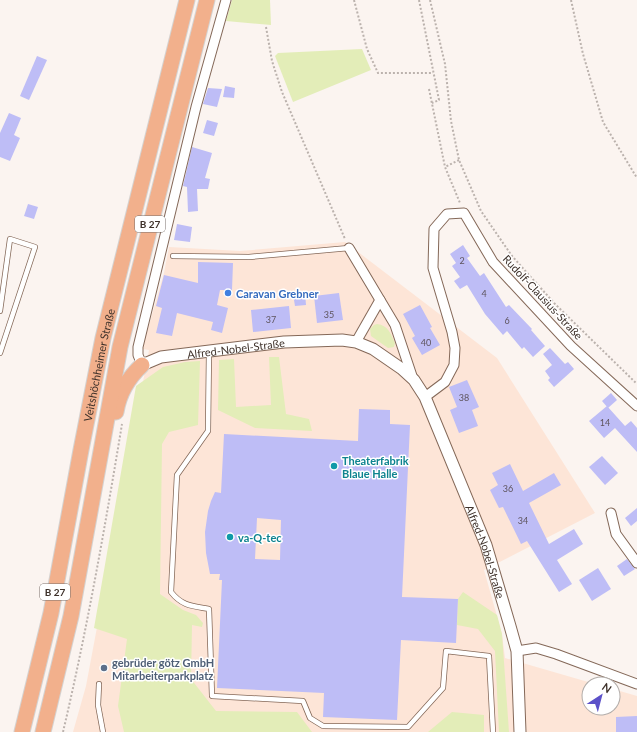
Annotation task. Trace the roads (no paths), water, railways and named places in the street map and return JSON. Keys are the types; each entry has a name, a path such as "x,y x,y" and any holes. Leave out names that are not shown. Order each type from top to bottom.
{"highway":[{"name":"Veitshöchheimer Straße","path":"22,732 51,613 103,338 187,0"},
{"name":"Veitshöchheimer Straße","path":"43,732 71,616 100,450 120,347 207,0"},
{"path":"100,450 111,441 117,402 130,377 142,365"}],"street":[{"path":"142,365 138,355 138,348 196,107 226,0"},
{"name":"Rudolf-Clausius-Straße","path":"425,397 445,382 454,365 455,348 452,332 433,268 434,229 447,214 464,213 494,262 571,346 637,406"},
{"name":"Alfred-Nobel-Straße","path":"349,248 395,325 414,380 425,397 486,545 517,651 520,732"},
{"path":"356,342 380,300"},
{"name":"Alfred-Nobel-Straße","path":"142,365 161,357 284,342 342,340 356,342 373,349 402,369 414,380"},
{"path":"611,513 616,534 637,563"},
{"path":"517,651 536,648 637,684"}],"lane":[{"path":"0,311 10,239 35,247 0,352"},
{"path":"173,256 250,257 349,248"},
{"path":"209,351 208,431 177,474 171,592 176,599 187,605 209,609 212,696 302,701 310,718 323,726 408,727 443,688 446,651 488,656 493,732"},
{"path":"99,684 98,705 103,732"}],"place":[{"name":"Caravan Grebner","path":"228,293"},
{"name":"Theaterfabrik Blaue Halle","path":"334,466"},
{"name":"va-Q-tec","path":"230,537"},
{"name":"gebrüder götz GmbH Mitarbeiterparkplatz","path":"104,668"}]}
